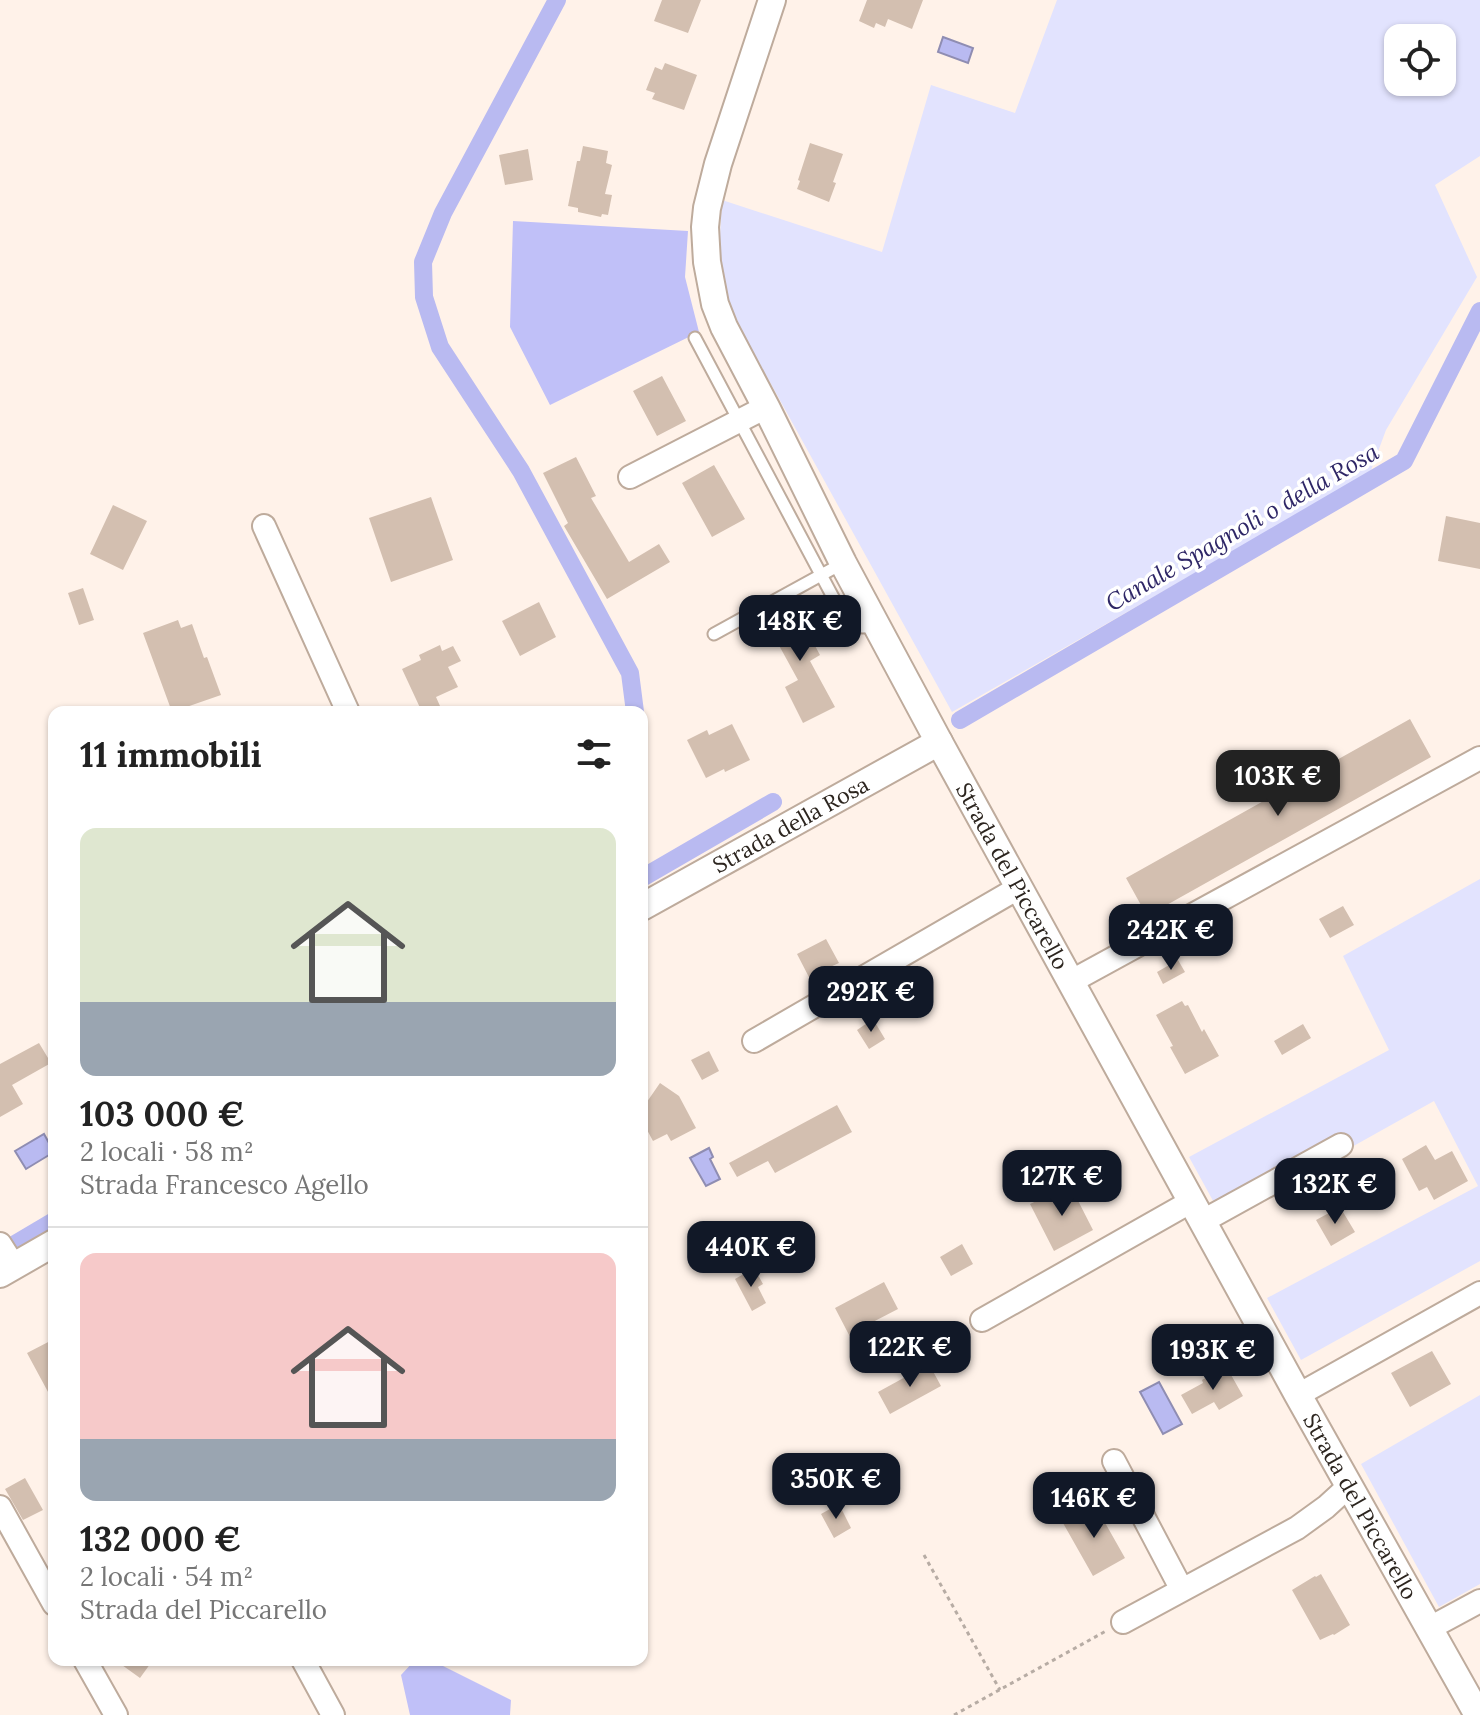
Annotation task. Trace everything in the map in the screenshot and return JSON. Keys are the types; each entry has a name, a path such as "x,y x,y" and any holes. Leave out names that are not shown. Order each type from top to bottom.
{"street":[{"name":"Strada del Piccarello","path":"772,0 709,197 705,227 707,262 715,304 724,327 766,407 832,569 876,623 1298,1395 1478,1715"},
{"path":"630,477 766,407"},
{"path":"264,526 345,706"},
{"name":"Strada della Rosa","path":"648,904 939,742"},
{"path":"1072,981 1480,758"},
{"path":"754,1041 1020,887"},
{"path":"982,1320 1198,1211 1341,1145"},
{"path":"5,1261 48,1245"},
{"path":"1298,1395 1480,1293"},
{"path":"1114,1461 1182,1590"},
{"path":"1123,1622 1297,1528 1349,1486"},
{"path":"0,1507 48,1593"},
{"path":"1428,1629 1480,1601"},
{"path":"88,1666 116,1715"},
{"path":"306,1666 333,1715"}],"lane":[{"path":"695,338 739,421 832,569 714,634"}],"path":[{"path":"924,1555 1000,1690"},
{"path":"954,1715 1123,1622"}],"shaded area":[{"path":"1057,0 1480,0 1480,156 1435,185 1477,277 1386,430 1370,473 952,712 750,346 728,302 719,253 722,200 882,252 931,85 1015,113"},
{"path":"943,37 973,48 968,63 938,52"},
{"path":"513,221 688,231 685,277 699,332 550,405 510,327"},
{"path":"1480,879 1480,1261 1301,1360 1267,1298 1478,1186 1434,1101 1223,1219 1189,1157 1389,1050 1343,956"},
{"path":"44,1134 48,1141 48,1156 26,1169 15,1151"},
{"path":"709,1148 713,1157 710,1159 720,1179 706,1186 690,1158"},
{"path":"1159,1382 1182,1424 1163,1434 1140,1392"},
{"path":"1480,1395 1480,1584 1439,1607 1361,1464"},
{"path":"409,1666 443,1666 511,1700 510,1715 410,1715 401,1675"}],"building":[{"path":"662,0 701,0 688,33 654,21"},
{"path":"867,0 923,0 912,29 888,19 885,27 876,23 874,28 859,21"},
{"path":"665,63 697,75 684,110 652,99 655,93 646,90 655,67 662,70"},
{"path":"810,143 843,154 829,202 797,189"},
{"path":"583,146 608,151 606,163 612,165 605,194 612,195 608,215 602,214 601,217 578,212 578,208 568,206"},
{"path":"528,149 533,180 505,185 499,155"},
{"path":"662,376 686,421 657,436 633,391"},
{"path":"576,457 596,496 591,498 629,562 659,544 670,562 607,599 564,526 568,523 543,473"},
{"path":"714,465 745,519 712,537 682,483"},
{"path":"431,497 453,560 391,582 369,518"},
{"path":"113,505 147,521 123,570 90,554"},
{"path":"1446,516 1480,523 1480,569 1438,561"},
{"path":"83,588 94,620 79,625 68,593"},
{"path":"539,602 556,637 520,656 502,621"},
{"path":"792,603 820,655 810,661 835,707 803,723 785,687 798,680 764,618"},
{"path":"178,620 181,628 192,624 221,695 189,706 170,706 143,633"},
{"path":"440,645 442,651 453,646 461,661 448,667 458,687 436,697 440,706 419,706 402,669 421,660 419,655"},
{"path":"1410,719 1431,757 1147,916 1126,878"},
{"path":"732,724 750,760 706,778 687,740 707,730 709,735"},
{"path":"1343,906 1354,925 1330,938 1319,919"},
{"path":"826,939 839,963 830,967 833,972 812,983 797,954"},
{"path":"1178,960 1185,972 1163,984 1157,972"},
{"path":"1182,1001 1185,1006 1188,1005 1219,1056 1185,1074 1156,1015"},
{"path":"873,1019 885,1039 869,1049 857,1030"},
{"path":"1303,1024 1311,1038 1282,1055 1274,1041"},
{"path":"39,1043 48,1058 48,1065 12,1085 23,1104 0,1117 0,1064"},
{"path":"709,1051 719,1071 702,1080 691,1060"},
{"path":"660,1083 679,1096 696,1128 671,1141 667,1134 653,1141 648,1132 648,1100"},
{"path":"837,1105 852,1132 775,1173 768,1161 737,1177 729,1163"},
{"path":"1426,1145 1435,1160 1452,1151 1468,1181 1434,1200 1427,1187 1419,1191 1402,1159"},
{"path":"1070,1185 1093,1230 1054,1251 1030,1204"},
{"path":"1340,1207 1355,1232 1331,1246 1316,1220"},
{"path":"962,1244 973,1264 951,1276 940,1257"},
{"path":"754,1268 763,1284 758,1287 766,1303 752,1311 735,1279"},
{"path":"884,1282 898,1309 869,1324 879,1344 859,1354 835,1308"},
{"path":"48,1342 48,1392 27,1353"},
{"path":"1432,1351 1451,1384 1410,1407 1391,1373"},
{"path":"929,1364 941,1386 890,1414 878,1392"},
{"path":"1226,1366 1243,1396 1219,1410 1214,1402 1192,1414 1181,1395"},
{"path":"25,1478 43,1510 23,1520 5,1489"},
{"path":"839,1504 851,1528 834,1538 821,1514"},
{"path":"1095,1505 1125,1558 1093,1576 1063,1523"},
{"path":"1321,1574 1350,1625 1320,1640 1292,1590"},
{"path":"123,1666 149,1666 140,1678"}],"waterway":[{"path":"557,0 443,213 423,262 424,297 440,347 521,471 630,673 634,706"},
{"name":"Canale Spagnoli o della Rosa","path":"960,720 1404,461 1480,311"},
{"name":"Canale Spagnoli o della Rosa","path":"648,875 773,802"},
{"name":"Canale Spagnoli o della Rosa","path":"0,1253 48,1225"}]}
